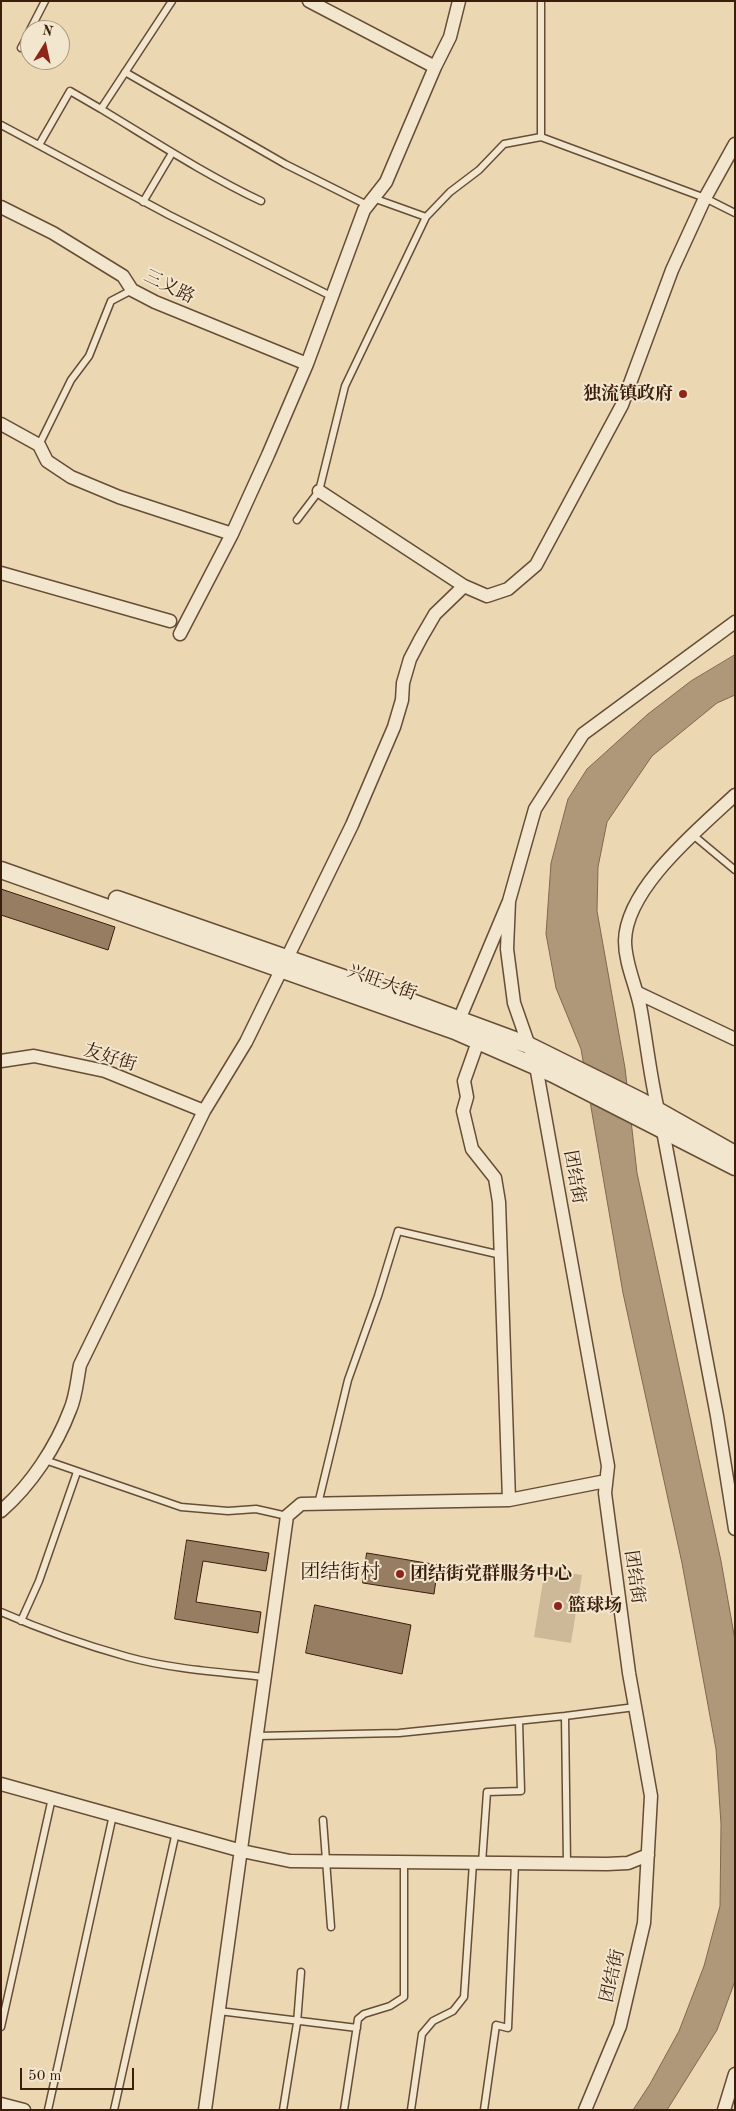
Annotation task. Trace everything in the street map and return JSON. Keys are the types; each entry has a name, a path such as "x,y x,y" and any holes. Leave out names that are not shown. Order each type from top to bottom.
{"street":[{"path":"309,1 324,5 435,67"},
{"path":"180,634 232,534 307,364 364,210 386,182 435,67 450,37 458,1"},
{"path":"319,491 464,586 487,596 508,590 536,565 622,405 672,270 705,198 735,144"},
{"name":"三义路","path":"1,207 54,233 124,276 132,290 155,302 307,364"},
{"path":"1,424 39,445 46,461 71,477 120,497 232,534"},
{"path":"1,573 170,621"},
{"path":"2,1508 20,1494 45,1460 71,1410 80,1365 204,1111 246,1042 352,825 394,727 402,700 403,683 414,652 435,614 464,586"},
{"path":"457,1025 509,901 535,809 584,734 735,622"},
{"path":"735,795 693,835 639,895 627,921 625,941 627,960 638,993 657,1111 663,1131 717,1416 735,1529"},
{"name":"兴旺大街","path":"1,859 535,1054 642,1101 735,1154"},
{"name":"兴旺大街","path":"1,870 284,963"},
{"name":"团结街","path":"509,901 507,949 510,980 514,1003 535,1054 608,1466 605,1493 635,1707 651,1796 644,1923 620,2026 584,2110"},
{"path":"638,993 735,1039"},
{"path":"481,1034 464,1081 467,1097 462,1111 472,1149 495,1178 499,1202 509,1500"},
{"name":"兴旺大街","path":"481,1034 535,1054 553,1074 735,1167"},
{"name":"友好街","path":"1,1061 34,1056 105,1071 204,1111"},
{"path":"205,2110 287,1516 301,1504 509,1500 606,1481"},
{"path":"1,1784 242,1850 290,1861 628,1863 648,1855"},
{"path":"724,2110 735,2074"},
{"path":"1,2104 24,2110"}],"lane":[{"path":"35,20 45,1"},
{"path":"101,109 172,1"},
{"path":"541,1 541,137"},
{"path":"125,72 285,164 370,202 426,217"},
{"path":"39,145 70,90 235,189 261,201"},
{"path":"1,124 143,202 331,296"},
{"path":"297,520 319,491 345,386 426,217 450,192 479,170 504,144 541,137 705,198 735,213"},
{"path":"143,202 172,152"},
{"path":"39,445 70,380 89,356 111,301 132,290"},
{"path":"693,835 735,870"},
{"path":"318,1504 348,1380 398,1231 501,1255"},
{"path":"45,1460 181,1507 228,1511 256,1510 287,1516"},
{"path":"21,1621 39,1581 77,1472"},
{"path":"1,1612 38,1628 129,1657 203,1670 264,1677"},
{"path":"256,1736 399,1733 635,1707"},
{"path":"566,1716 567,1864"},
{"path":"411,2110 422,2034 433,2020 453,2011 464,1997 487,1792 521,1791 519,1721"},
{"path":"1,2027 52,1798"},
{"path":"48,2110 113,1815"},
{"path":"323,1820 331,1927"},
{"path":"114,2110 176,1832"},
{"path":"344,2110 358,2019 364,2014 390,2006 404,1997 404,1862"},
{"path":"484,2110 496,2025 508,2028 515,1863"},
{"path":"283,2110 298,2020 301,1972"},
{"path":"219,2010 357,2028"}],"shaded area":[{"path":"735,655 735,695 717,703 652,756 607,822 598,867 597,911 625,1068 637,1173 721,1561 735,1640 735,1981 717,2030 667,2110 633,2110 650,2084 679,2031 704,1966 720,1906 721,1824 716,1749 682,1563 623,1293 581,1049 556,988 546,934 551,863 568,799 587,769 648,714 691,681"},
{"name":"篮球场","path":"545,1569 582,1575 571,1643 534,1637"}],"building":[{"path":"1,889 115,927 108,950 1,915"},
{"path":"187,1540 269,1553 266,1571 203,1561 196,1602 261,1612 258,1633 175,1619"},
{"name":"团结街党群服务中心","path":"367,1553 438,1565 434,1594 363,1583"},
{"path":"315,1605 411,1625 402,1674 306,1653"}],"place":[{"name":"独流镇政府","path":"683,394"},
{"name":"团结街党群服务中心","path":"400,1574"},
{"name":"篮球场","path":"558,1606"}],"district":[{"name":"团结街村","path":"340,1573"}]}
